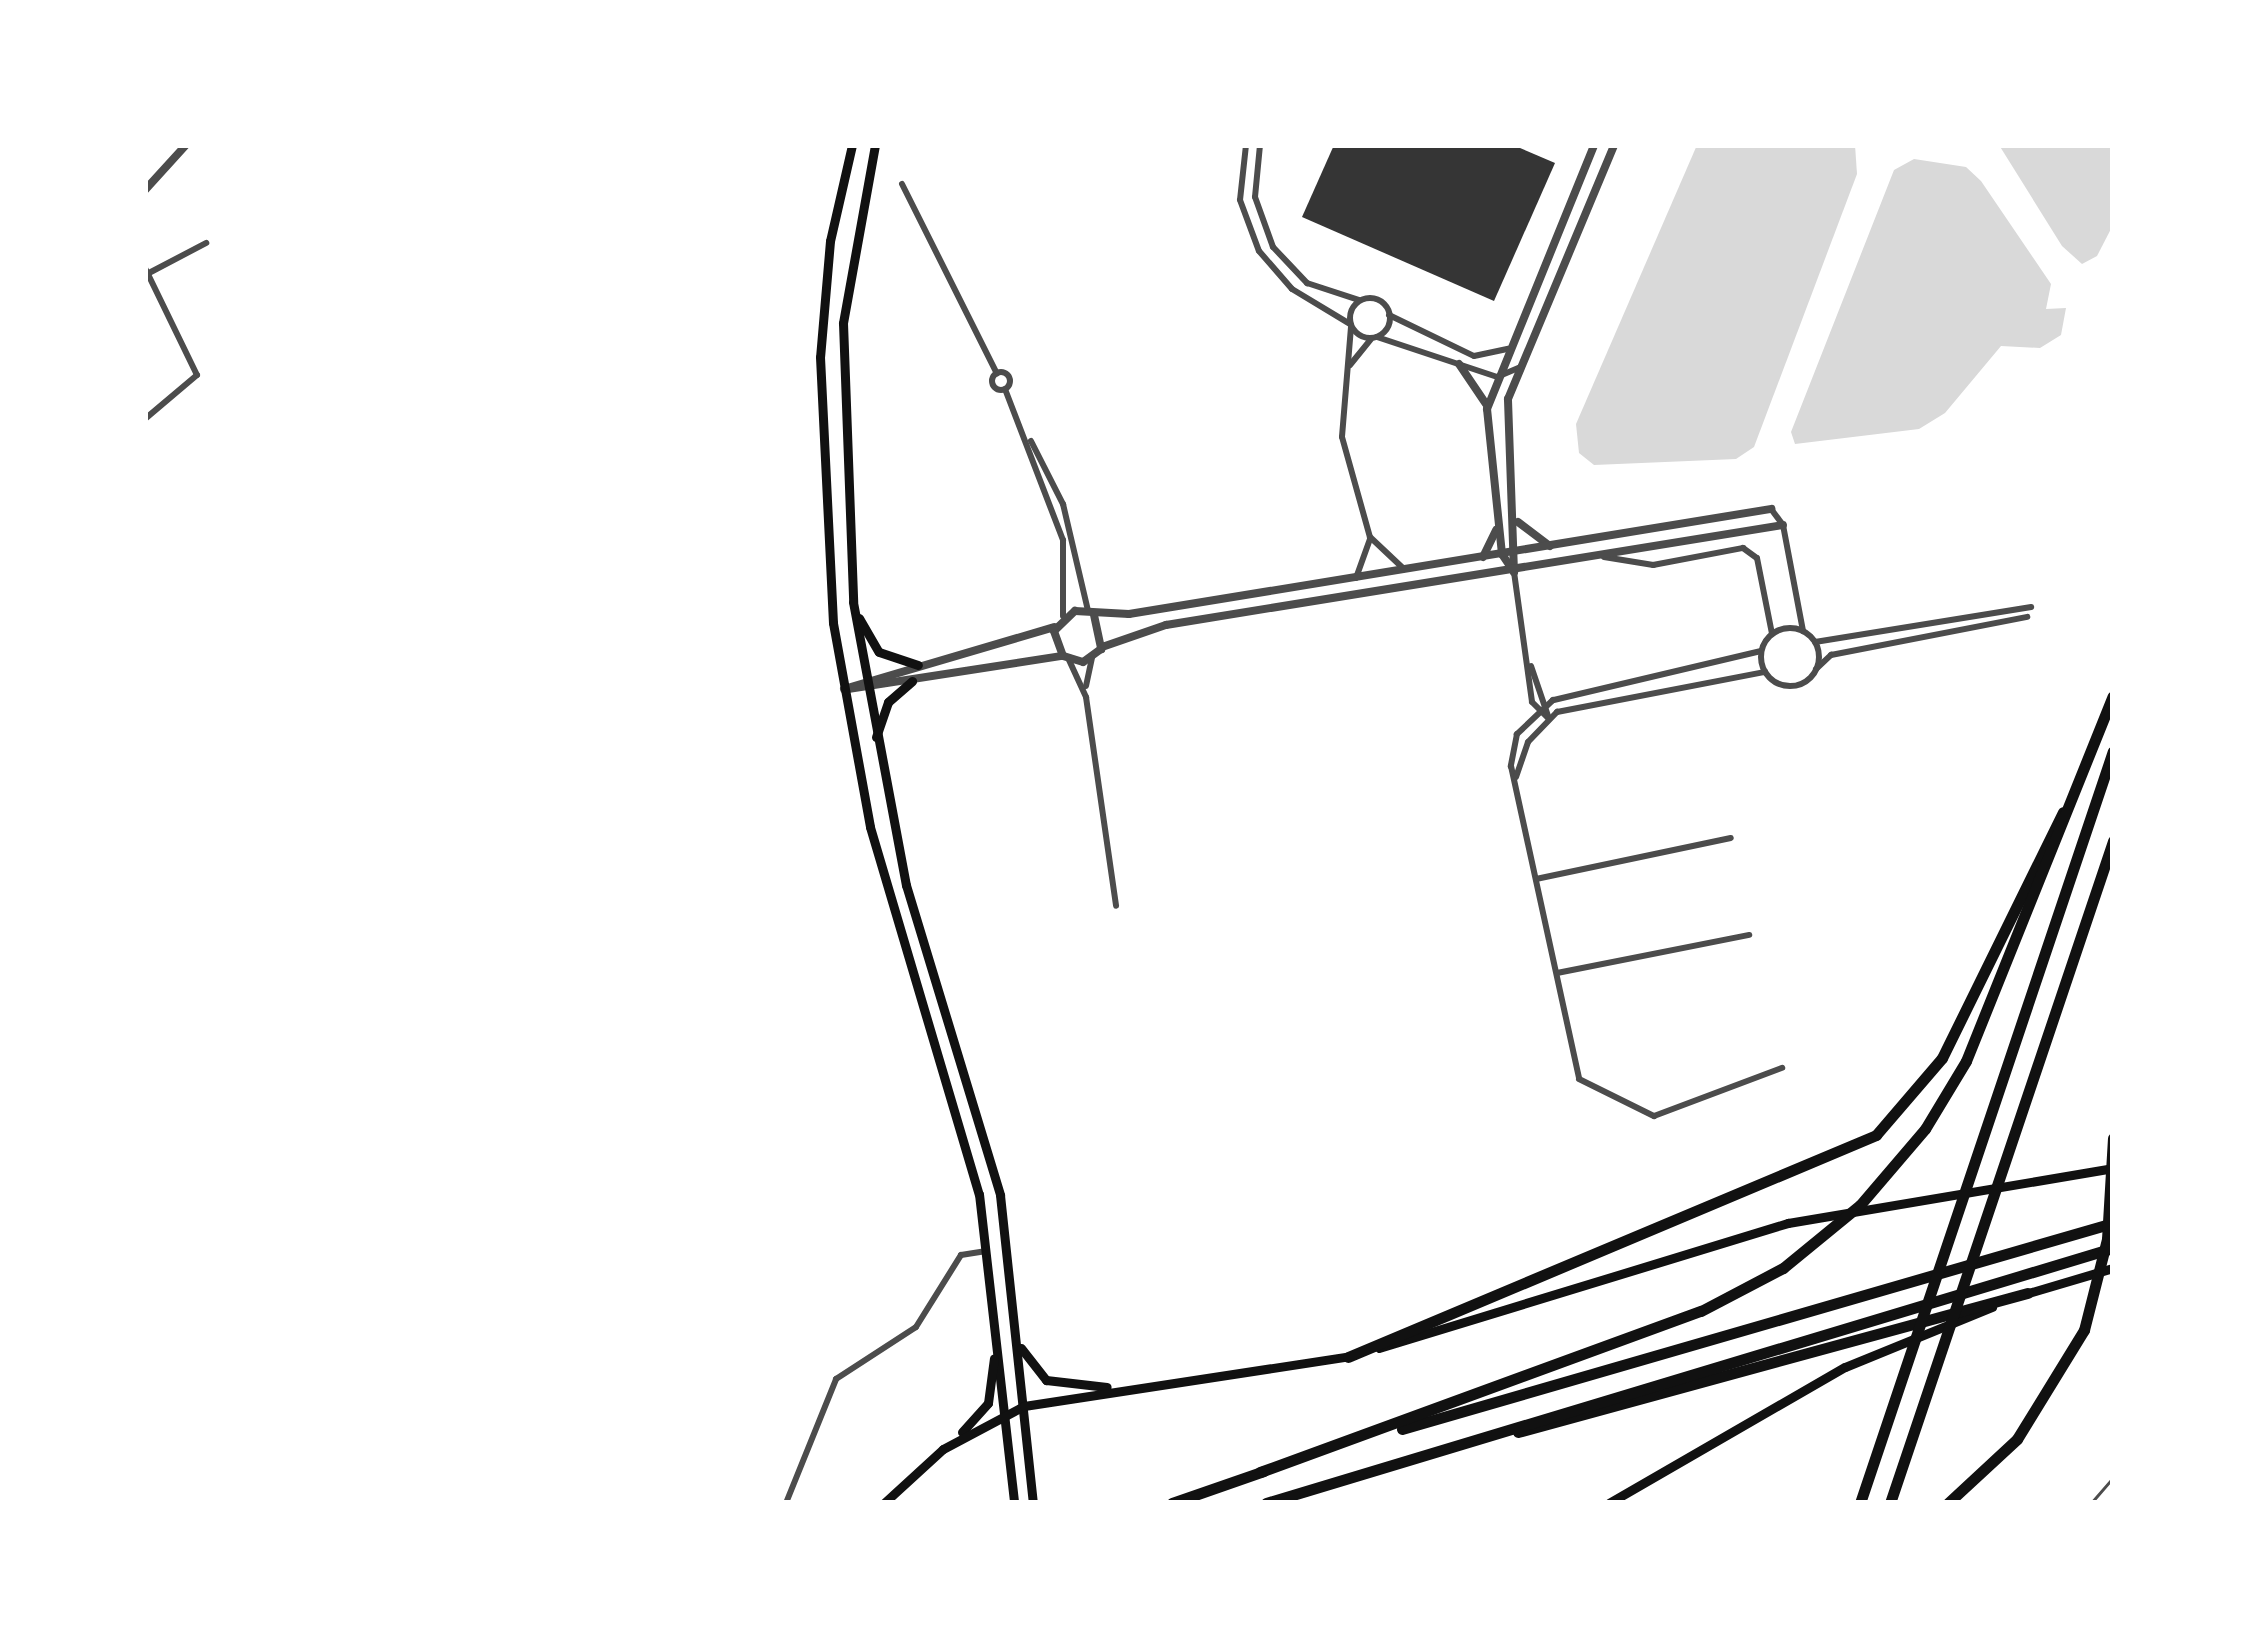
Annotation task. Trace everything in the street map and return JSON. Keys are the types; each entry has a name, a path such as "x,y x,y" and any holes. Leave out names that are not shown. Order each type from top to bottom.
{"highway":[{"path":"1172,1503 1701,1312 1805,1252 1883,1181 1976,1039 2113,697"},
{"path":"1348,1357 1824,1164 1891,1124 1942,1058 2113,697"},
{"path":"1861,1499 2113,751"},
{"path":"1890,1503 2113,841"},
{"path":"1948,1503 2017,1440 2084,1330 2107,1239 2113,1140"},
{"path":"1260,1472 2113,1222"},
{"path":"1266,1503 2113,1248"},
{"path":"1431,1453 2027,1293"}],"main road":[{"path":"842,145 846,168"},
{"path":"852,145 820,357 826,554 844,688 870,827 966,1138 987,1251 1014,1503"},
{"path":"875,145 843,322 853,602 876,750 915,920 995,1172 1033,1503"},
{"path":"853,602 879,652 918,666"},
{"path":"876,750 884,708 912,681"},
{"path":"944,1449 1024,1406 1348,1357 1788,1223 2113,1168"},
{"path":"1606,1503 1845,1367 2027,1293 2113,1268"},
{"path":"1016,1335 1046,1380 1145,1389"},
{"path":"884,1503 988,1403 995,1336"}],"street":[{"path":"145,190 186,145"},
{"path":"1246,145 1240,200 1259,251 1292,289 1374,338 1496,376 1520,367"},
{"path":"1260,145 1255,197 1272,247 1307,283 1360,300 1380,300 1389,315 1474,356 1508,349"},
{"path":"1487,409 1496,376 1594,145"},
{"path":"1514,572 1520,552 1504,429 1520,367 1614,145"},
{"path":"902,184 997,374 1008,376 1005,389 1062,504 1101,649"},
{"path":"145,419 198,375 146,271 206,243"},
{"path":"1360,300 1350,325 1339,423 1370,538 1408,572"},
{"path":"1346,370 1389,315"},
{"path":"1459,364 1482,386 1502,554 1514,572 1537,712"},
{"path":"844,688 918,666 1029,641 1056,625 1063,616 1066,556 1020,422"},
{"path":"1063,616 1355,580 1771,510 1783,524 1804,632 1814,642 1816,668"},
{"path":"1514,512 1526,534 1554,547"},
{"path":"1482,558 1497,520"},
{"path":"1116,906 1086,697 1092,658 1101,649 1166,625 1514,572 1783,524"},
{"path":"1355,580 1370,538"},
{"path":"1604,557 1653,565 1743,548 1757,558 1772,634 1762,651 1766,672"},
{"path":"1814,642 2032,606"},
{"path":"1515,783 1528,742 1549,719 1766,672 1796,686 1831,656 2027,617"},
{"path":"1056,625 1066,658 1086,697"},
{"path":"1772,634 1804,632"},
{"path":"1762,651 1548,704 1517,734 1515,783 1579,1080 1642,1113 1664,1115 1782,1068"},
{"path":"864,684 1092,658"},
{"path":"1531,665 1548,704 1549,719"},
{"path":"1537,712 1549,719"},
{"path":"1536,879 1731,838"},
{"path":"1557,973 1748,935"},
{"path":"786,1503 836,1378 916,1328 961,1255 987,1251"}],"lane":[{"path":"2091,1503 2113,1478"}],"shaded area":[{"path":"1697,145 1855,145 1857,174 1754,447 1736,459 1594,465 1579,453 1576,424"},
{"path":"1999,145 2113,145 2113,225 2097,256 2082,264 2062,246"},
{"path":"1914,159 1966,167 1981,181 2051,284 2046,309 2066,308 2061,335 2040,348 2001,346 1945,413 1919,429 1795,444 1791,432 1894,170"}],"building":[{"path":"1334,145 1513,145 1555,163 1494,301 1302,217"}]}
